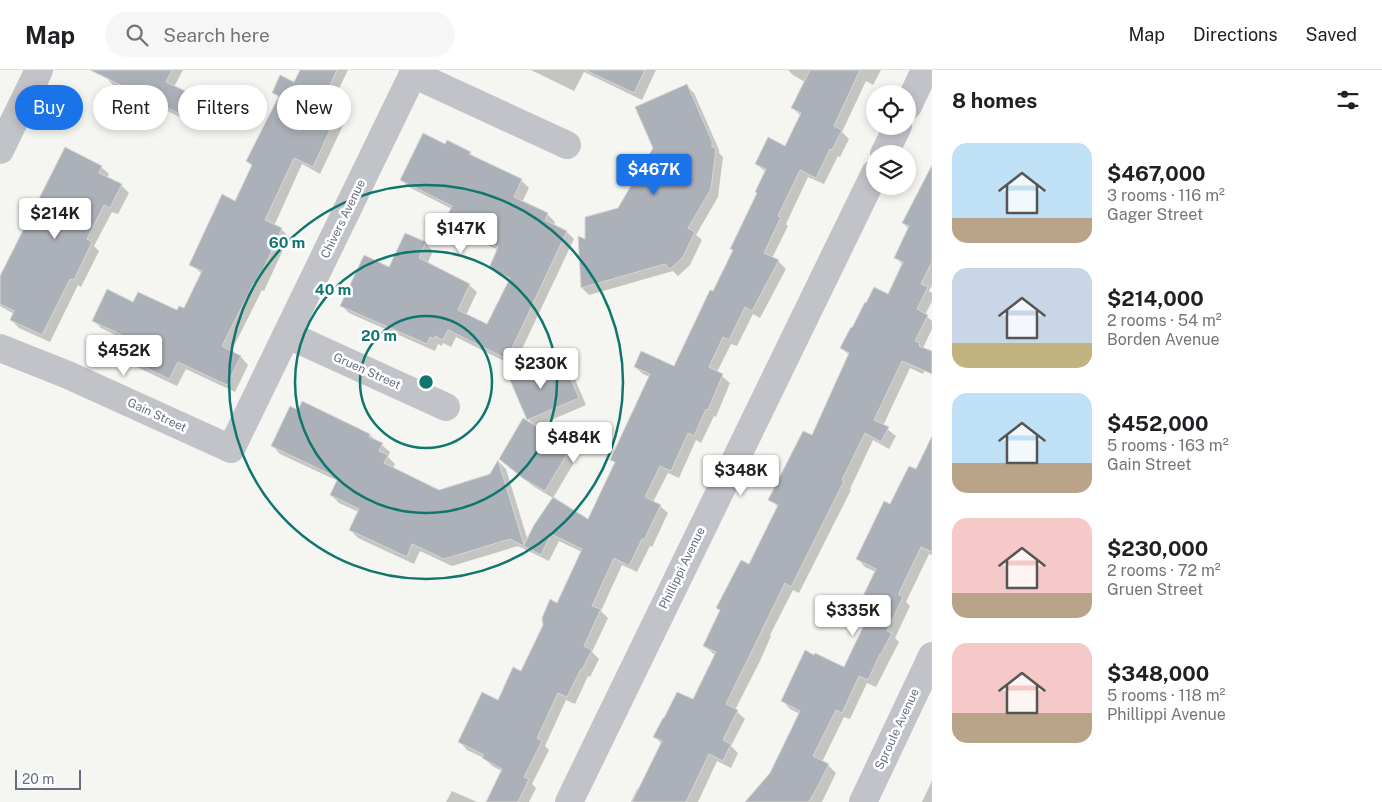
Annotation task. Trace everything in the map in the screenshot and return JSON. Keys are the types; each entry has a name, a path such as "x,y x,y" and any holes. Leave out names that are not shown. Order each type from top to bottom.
{"street":[{"path":"0,150 39,70"},
{"path":"916,89 925,70"},
{"path":"414,72 567,145"},
{"name":"Chivers Avenue","path":"231,449 414,72"},
{"name":"Phillippi Avenue","path":"569,802 866,192"},
{"name":"Gruen Street","path":"288,335 446,407"},
{"name":"Gain Street","path":"0,348 68,375 231,449"},
{"name":"Sproule Avenue","path":"863,802 932,656"}],"building":[{"path":"90,70 172,70 166,82 178,88 178,113 168,108 168,85 121,85"},
{"path":"300,70 337,70 330,85 277,85 277,95 272,93 280,75 294,82"},
{"path":"585,70 645,70 634,93"},
{"path":"810,70 860,70 834,126 842,130 832,150 830,149 816,178 800,170 778,216 781,217 764,253 779,260 752,311 745,307 729,340 723,337 709,367 723,374 708,410 706,409 694,436 688,433 671,471 660,466 645,497 661,505 644,540 642,539 629,566 614,558 592,606 601,609 584,646 592,650 567,697 558,693 537,738 542,741 524,777 529,779 518,802 486,802 502,769 482,758 484,755 458,742 482,692 498,700 513,667 521,671 543,625 542,618 550,599 557,603 582,549 551,534 541,555 510,539 444,559 412,544 407,557 349,530 359,509 330,495 338,478 271,446 290,406 298,410 302,401 370,434 369,437 383,443 379,451 388,455 384,463 439,490 490,474 498,460 524,545 534,525 553,497 588,519 615,462 610,460 650,374 634,367 641,351 674,366 710,290 713,291 733,250 730,249 757,193 755,192 766,169 755,164 768,137 785,146 801,113 791,108"},
{"path":"687,84 712,141 712,147 716,148 711,189 688,228 695,232 683,257 670,269 665,264 581,288 578,236 585,239 585,217 618,208 653,148 635,107"},
{"path":"277,100 277,130 330,130 313,167 294,158 265,220 282,228 256,285 254,283 222,346 241,356 227,385 178,362 169,379 115,353 124,336 92,321 107,289 133,302 138,292 177,310 179,306 184,308 202,271 189,265 222,194 235,201 252,165 246,161 262,130 267,130 267,120"},
{"path":"423,133 445,144 447,140 471,152 469,154 522,179 514,197 548,213 545,220 567,231 507,359 448,330 443,340 435,336 434,339 430,337 427,344 340,306 364,255 389,267 405,233 426,242 419,258 470,284 458,310 487,324 510,278 489,268 498,247 465,231 468,224 448,214 452,206 400,180"},
{"path":"65,147 102,166 99,173 122,184 110,208 104,205 87,239 92,242 74,280 70,279 42,335 10,320 14,311 0,304 0,276"},
{"path":"932,165 932,262 921,284 928,287 917,309 928,315 915,341 920,343 919,346 932,351 932,374 902,361 874,420 889,427 881,442 865,433 842,480 844,481 791,587 785,583 726,704 738,710 723,740 731,744 723,761 709,754 686,802 632,802 662,741 653,737 677,692 693,699 716,652 703,646 720,610 716,608 741,560 749,564 778,505 768,500 803,431 812,435 849,353 840,348 874,287 888,294 903,262 894,258 909,226 902,223"},
{"path":"532,362 540,379 566,368 579,398 527,420 507,373"},
{"path":"523,418 571,447 545,491 524,479 499,459"},
{"path":"932,436 932,552 921,547 899,593 903,597 887,631 892,633 868,680 859,676 842,713 836,710 813,756 829,764 819,784 809,802 745,802 770,773 800,711 781,701 805,650 844,667 864,625 852,619 876,569 856,559 884,501 890,504 909,466 916,469"}]}
